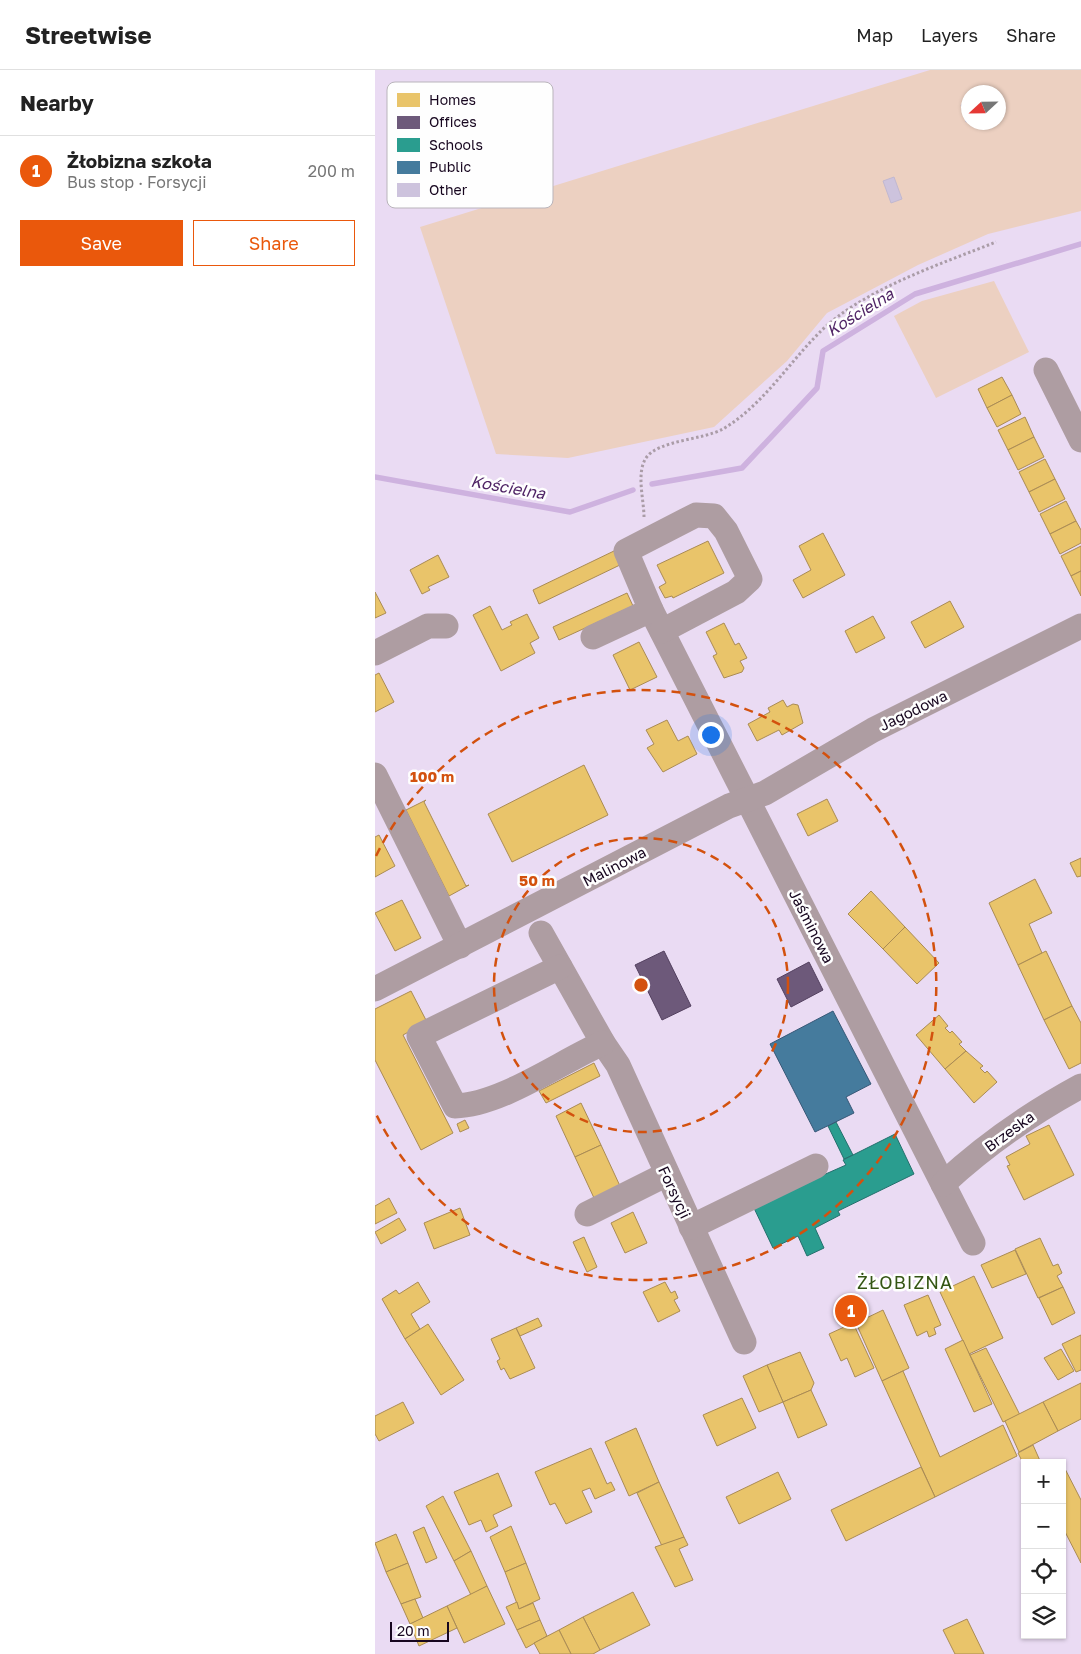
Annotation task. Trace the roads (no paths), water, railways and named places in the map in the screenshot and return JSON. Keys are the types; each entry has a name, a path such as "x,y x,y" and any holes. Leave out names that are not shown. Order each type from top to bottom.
{"street":[{"path":"1046,370 1081,440"},
{"name":"Jaśminowa","path":"656,621 737,592 750,580 726,531 714,516 696,515 626,551 656,621 973,1243"},
{"path":"593,637 656,621"},
{"path":"375,653 428,626 446,626"},
{"name":"Jagodowa","path":"747,799 765,793 873,730 1081,626"},
{"path":"379,791 460,946"},
{"name":"Malinowa","path":"375,989 729,806 747,799"},
{"name":"Forsycji","path":"541,932 603,1043 618,1065 744,1342"},
{"path":"560,967 419,1036 455,1106 473,1106 511,1090 603,1043"},
{"name":"Brzeska","path":"943,1184 1022,1120 1081,1086"},
{"path":"691,1227 816,1166"},
{"path":"587,1214 667,1174"}],"waterway":[{"name":"Kościelna","path":"652,484 742,468 817,388 823,351 915,294 1081,244"},
{"name":"Kościelna","path":"375,477 570,512 633,490"}],"place":[{"name":"Żłobizna szkoła","path":"851,1311"}],"district":[{"name":"ŻŁOBIZNA","path":"905,1282"}]}
